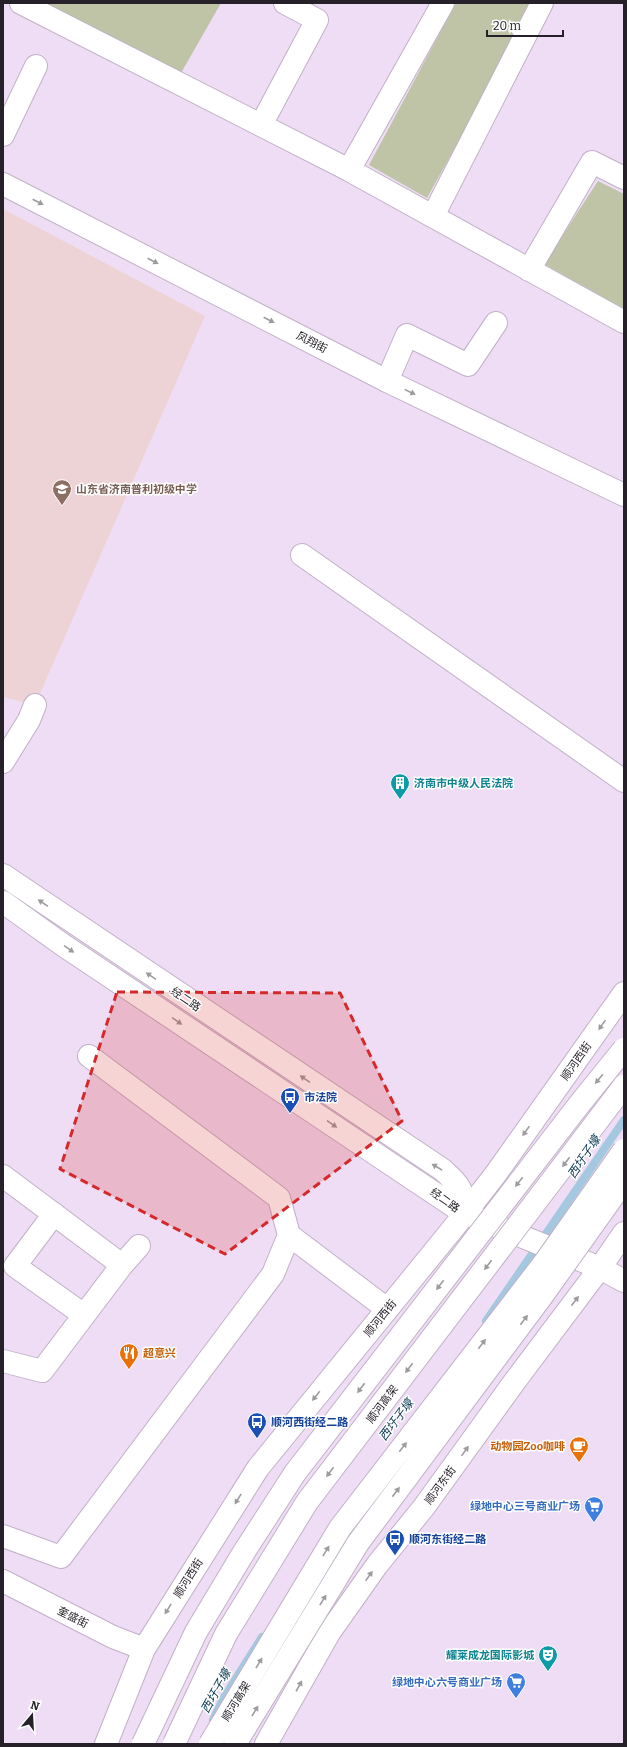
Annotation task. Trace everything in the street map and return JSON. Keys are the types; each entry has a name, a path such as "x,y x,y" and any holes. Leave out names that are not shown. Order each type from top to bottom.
{"main road":[{"path":"21,3 349,170 624,322"},
{"path":"261,125 317,20 286,3"},
{"path":"349,170 443,3"},
{"path":"433,216 542,3"},
{"path":"3,135 36,66"},
{"path":"529,270 592,162 624,178"},
{"name":"凤翔街","path":"3,184 387,381 624,495"},
{"path":"387,381 407,335 468,365 496,323"},
{"path":"302,555 624,781"},
{"path":"3,762 29,720 36,705"},
{"name":"经二路","path":"3,875 443,1170 458,1184 463,1194 464,1213"},
{"name":"经二路","path":"3,902 69,949 464,1213"},
{"name":"顺河西街","path":"106,1744 144,1649 258,1468 495,1174 624,993"},
{"path":"143,1744 196,1632 244,1552 295,1473 578,1106 624,1049"},
{"path":"89,1056 279,1198 289,1235 387,1309"},
{"name":"顺河高架","path":"174,1744 226,1634 307,1502 624,1086"},
{"name":"顺河高架","path":"210,1744 340,1528 545,1262 624,1150"},
{"path":"3,1176 122,1265"},
{"path":"235,1744 358,1543 542,1296 624,1181"},
{"path":"464,1213 600,1268 624,1281"},
{"path":"54,1214 15,1266 84,1315"},
{"name":"顺河东街","path":"266,1744 333,1627 377,1565 424,1507 515,1381 600,1268 624,1233"},
{"path":"3,1536 61,1557 272,1274 289,1235"},
{"path":"3,1361 42,1371 122,1265 139,1246"},
{"path":"600,1268 624,1271"},
{"name":"奎盛街","path":"3,1581 112,1637 144,1649"},
{"name":"顺河西街","path":"121,1744 144,1649"}],"highlighted area":[{"path":"117,992 340,993 402,1121 225,1254 60,1169"}],"shaded area":[{"name":"山东省济南普利初级中学","path":"3,209 205,316 35,705 3,697"}],"green space":[{"path":"44,3 221,3 181,73"},
{"path":"456,3 535,3 427,198 369,165"},
{"path":"598,181 624,194 624,309 544,264"}],"waterway":[{"name":"西圩子壕","path":"486,1321 624,1120"},
{"name":"西圩子壕","path":"213,1720 223,1699 262,1637"}],"place":[{"name":"山东省济南普利初级中学","path":"62,506"},
{"name":"济南市中级人民法院","path":"400,800"},
{"name":"市法院","path":"290,1114"},
{"name":"超意兴","path":"129,1370"},
{"name":"顺河西街经二路","path":"257,1439"},
{"name":"动物园Zoo咖啡","path":"579,1463"},
{"name":"绿地中心三号商业广场","path":"594,1523"},
{"name":"顺河东街经二路","path":"395,1556"},
{"name":"耀莱成龙国际影城","path":"548,1672"},
{"name":"绿地中心六号商业广场","path":"516,1699"}]}
